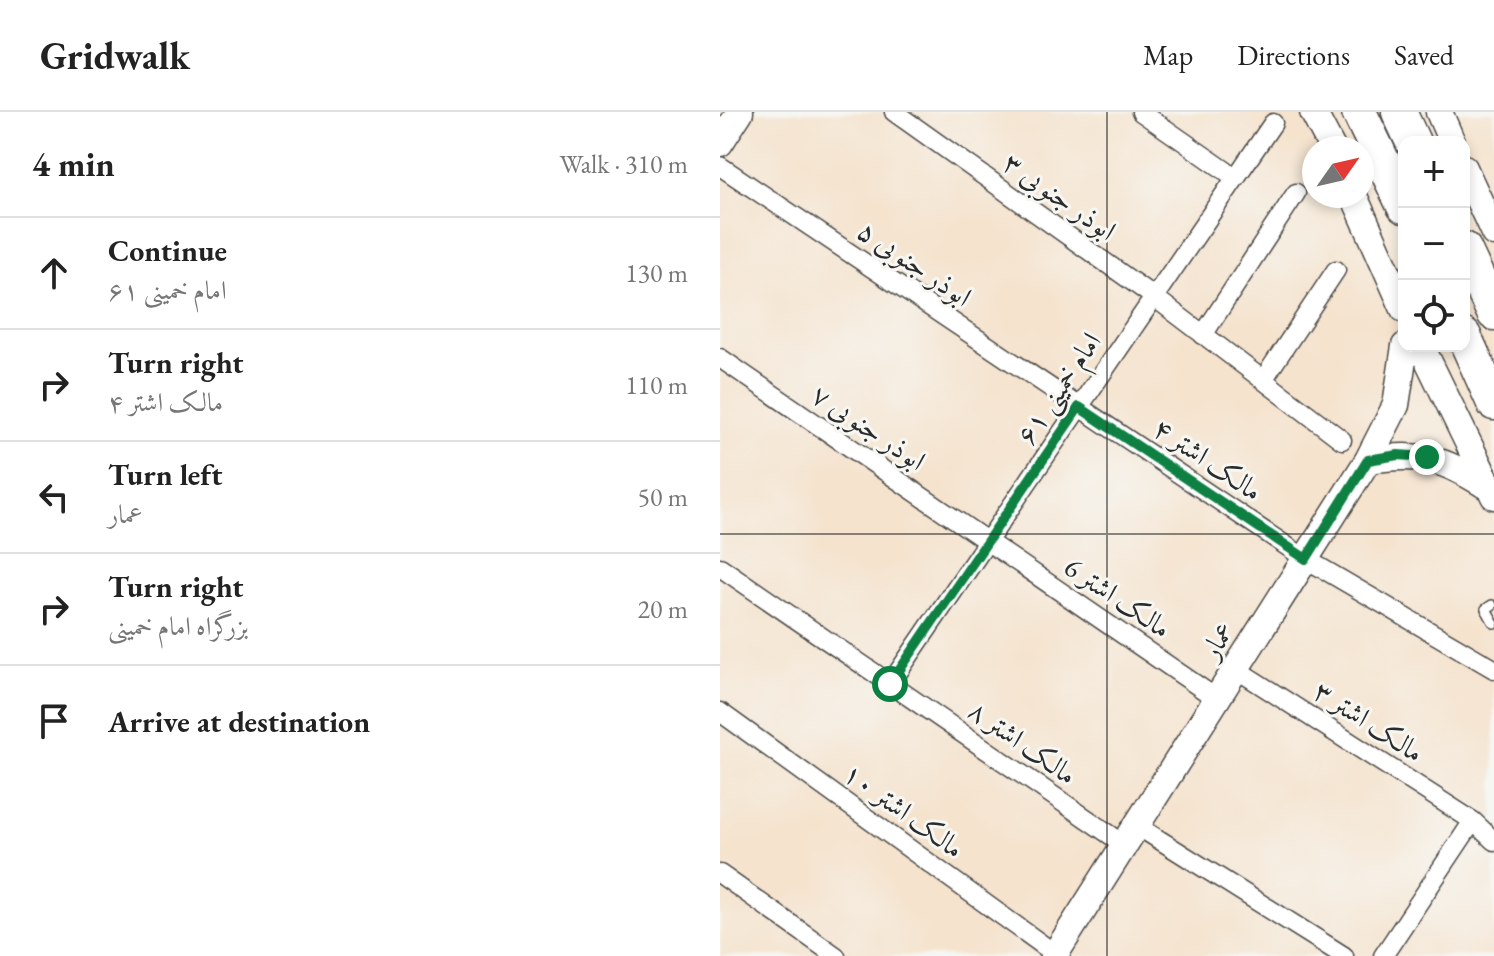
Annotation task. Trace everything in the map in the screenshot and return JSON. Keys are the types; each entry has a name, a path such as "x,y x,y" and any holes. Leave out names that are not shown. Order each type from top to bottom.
{"highway":[{"path":"1359,112 1398,193"},
{"path":"1399,112 1410,136"},
{"path":"1470,262 1494,313"},
{"path":"1470,349 1494,403"}],"street":[{"path":"720,143 740,112"},
{"name":"ابوذر جنوبی ۳","path":"894,112 1154,297 1342,440"},
{"path":"1141,112 1236,178"},
{"path":"1313,112 1326,136"},
{"path":"1328,112 1330,136"},
{"path":"1439,112 1449,136"},
{"name":"امام خمینی ۶۱","path":"890,684 1273,123"},
{"name":"ابوذر جنوبی ۵","path":"720,166 1079,407"},
{"path":"1470,181 1494,233"},
{"path":"1203,335 1296,193"},
{"path":"1359,208 1398,295"},
{"path":"1263,380 1336,270"},
{"name":"عمار","path":"1056,955 1136,839 1217,699 1368,460 1396,405 1404,352"},
{"path":"1424,352 1492,492"},
{"name":"ابوذر جنوبی ۷","path":"720,358 987,542"},
{"name":"مالک اشتر ۴","path":"1079,407 1306,559 1494,669"},
{"path":"1368,460 1398,455 1427,457 1453,465 1492,492"},
{"name":"مالک اشتر 6","path":"987,542 1217,699"},
{"name":"مالک اشتر ۸","path":"720,567 890,684 1136,839 1344,956"},
{"name":"مالک اشتر ۳","path":"1236,669 1473,821 1494,841"},
{"name":"مالک اشتر ۱۰","path":"720,712 1056,955"},
{"path":"1383,956 1473,821"},
{"path":"720,874 836,956"}],"lane":[{"path":"1493,605 1486,609 1494,623"}],"route":[{"path":"890,684 1079,407 1306,559 1368,460 1398,455 1427,457"}]}
